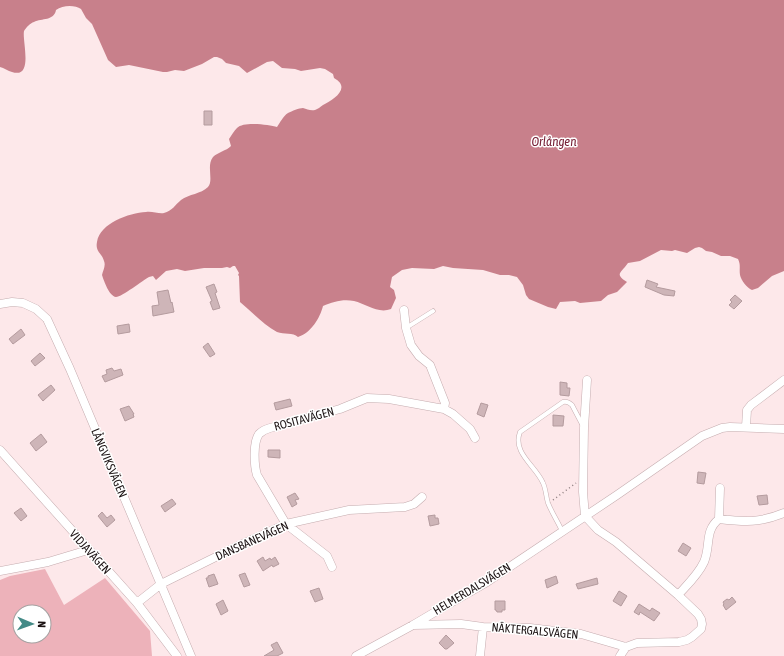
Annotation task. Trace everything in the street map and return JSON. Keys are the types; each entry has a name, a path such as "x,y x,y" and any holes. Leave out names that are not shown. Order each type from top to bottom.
{"street":[{"name":"LÅNGVIKSVÄGEN","path":"0,304 12,302 23,303 36,309 47,319 70,369 191,656"},
{"path":"404,310 406,328 411,344 419,356 430,365 445,403 444,409"},
{"path":"585,516 584,428 587,380"},
{"path":"746,427 747,410 751,405 784,380"},
{"name":"ROSITAVÄGEN","path":"332,567 327,556 286,524 257,475 255,467 256,439 260,433 270,428 340,409 367,398 389,398 444,409 453,414 470,428 475,438"},
{"name":"HELMERDALSVÄGEN","path":"356,656 487,582 702,436 722,428 746,427 784,429"},
{"name":"VIDJAVÄGEN","path":"0,450 137,603 177,656"},
{"path":"678,595 703,565 711,528 719,519 720,488"},
{"name":"DANSBANEVÄGEN","path":"137,603 161,584 228,550 286,524 349,510 405,507 414,504 422,497"},
{"path":"719,519 747,522 769,519 784,513"},
{"name":"NÄKTERGALSVÄGEN","path":"413,625 461,624 530,628 580,634 626,647 637,643 679,642 687,640 698,632 702,624 698,614 616,542 598,530 585,516"},
{"path":"0,571 48,562 88,550"},
{"path":"480,656 483,626"},
{"path":"620,656 626,647"}],"lane":[{"path":"406,328 433,311"},
{"path":"562,531 548,503 543,483 523,457 518,436 520,432 566,401 570,402 572,405 584,428"}],"path":[{"path":"548,503 584,477"}],"shaded area":[{"path":"45,569 64,605 105,578 150,631 152,656 0,656 0,580 10,576"}],"water":[{"name":"Orlången","path":"0,0 784,0 784,271 772,276 758,288 752,290 746,286 741,277 738,259 730,256 721,256 699,247 687,253 675,250 661,250 640,261 628,263 620,273 621,277 627,282 617,292 608,295 601,301 580,303 575,301 560,302 556,309 529,299 523,285 517,277 500,275 483,270 443,266 434,269 412,268 402,270 392,277 390,287 394,290 396,298 391,309 381,310 354,301 346,300 334,302 323,306 320,315 311,329 298,337 296,335 277,332 272,329 240,302 239,273 235,266 230,268 204,268 185,271 177,269 166,271 156,280 153,276 149,277 123,294 116,297 113,296 109,291 102,275 105,263 97,248 99,235 109,224 132,214 167,212 184,198 198,193 208,187 210,184 211,161 215,155 231,146 229,139 237,128 251,124 277,127 288,113 301,108 315,110 336,97 341,90 341,86 334,78 333,74 325,69 320,68 301,71 282,68 273,61 267,62 247,73 239,66 226,63 217,57 184,71 175,70 163,72 129,65 116,67 108,60 92,24 86,18 81,9 72,6 59,8 50,18 37,21 27,27 24,31 26,58 25,65 23,70 19,73 12,72 0,67"}],"building":[{"path":"204,111 212,111 212,125 204,125"},
{"path":"647,280 658,284 656,287 675,291 674,296 664,295 645,287"},
{"path":"214,284 217,292 215,293 220,308 213,310 210,302 212,301 206,287"},
{"path":"168,290 174,312 153,316 152,306 159,305 157,292"},
{"path":"735,295 742,301 734,309 729,305 732,302 730,300"},
{"path":"129,324 130,332 118,334 117,326"},
{"path":"21,329 25,335 13,344 9,339"},
{"path":"208,343 215,354 210,357 203,347"},
{"path":"40,353 45,358 35,366 31,361"},
{"path":"112,368 114,371 121,369 123,375 105,382 102,376 107,374 106,370"},
{"path":"560,382 567,383 567,388 570,388 569,396 560,395"},
{"path":"51,385 55,390 43,401 38,395"},
{"path":"290,399 292,406 276,410 274,403"},
{"path":"481,403 488,405 484,417 477,414"},
{"path":"129,406 134,414 134,417 125,421 120,409"},
{"path":"553,415 564,416 563,426 553,426"},
{"path":"41,434 47,442 36,451 30,443"},
{"path":"268,450 280,450 280,458 268,457"},
{"path":"698,472 706,473 704,484 697,483"},
{"path":"295,493 299,499 295,500 297,504 292,507 287,497"},
{"path":"767,495 768,504 759,505 757,496"},
{"path":"172,499 176,504 165,512 161,506"},
{"path":"21,508 27,516 21,521 14,513"},
{"path":"102,512 107,518 111,515 115,520 107,527 98,516"},
{"path":"435,515 435,518 438,518 439,524 430,526 428,516"},
{"path":"683,543 691,548 686,556 678,551"},
{"path":"263,557 265,561 270,558 271,560 275,557 279,564 273,567 272,565 263,571 257,561"},
{"path":"245,573 250,585 244,587 239,575"},
{"path":"214,574 218,584 209,587 206,578"},
{"path":"556,576 558,583 547,588 545,580"},
{"path":"597,578 598,584 578,589 576,584"},
{"path":"319,588 323,599 315,602 310,591"},
{"path":"619,591 627,596 621,606 613,601"},
{"path":"732,597 736,602 726,610 723,602"},
{"path":"223,600 228,611 221,615 216,604"},
{"path":"495,601 505,601 505,610 502,610 502,612 497,612 495,610"},
{"path":"639,604 650,611 652,608 660,613 654,621 640,612 639,615 634,612"},
{"path":"446,635 454,643 445,649 439,643"},
{"path":"277,642 283,653 277,656 264,656 274,650 271,645"}]}
